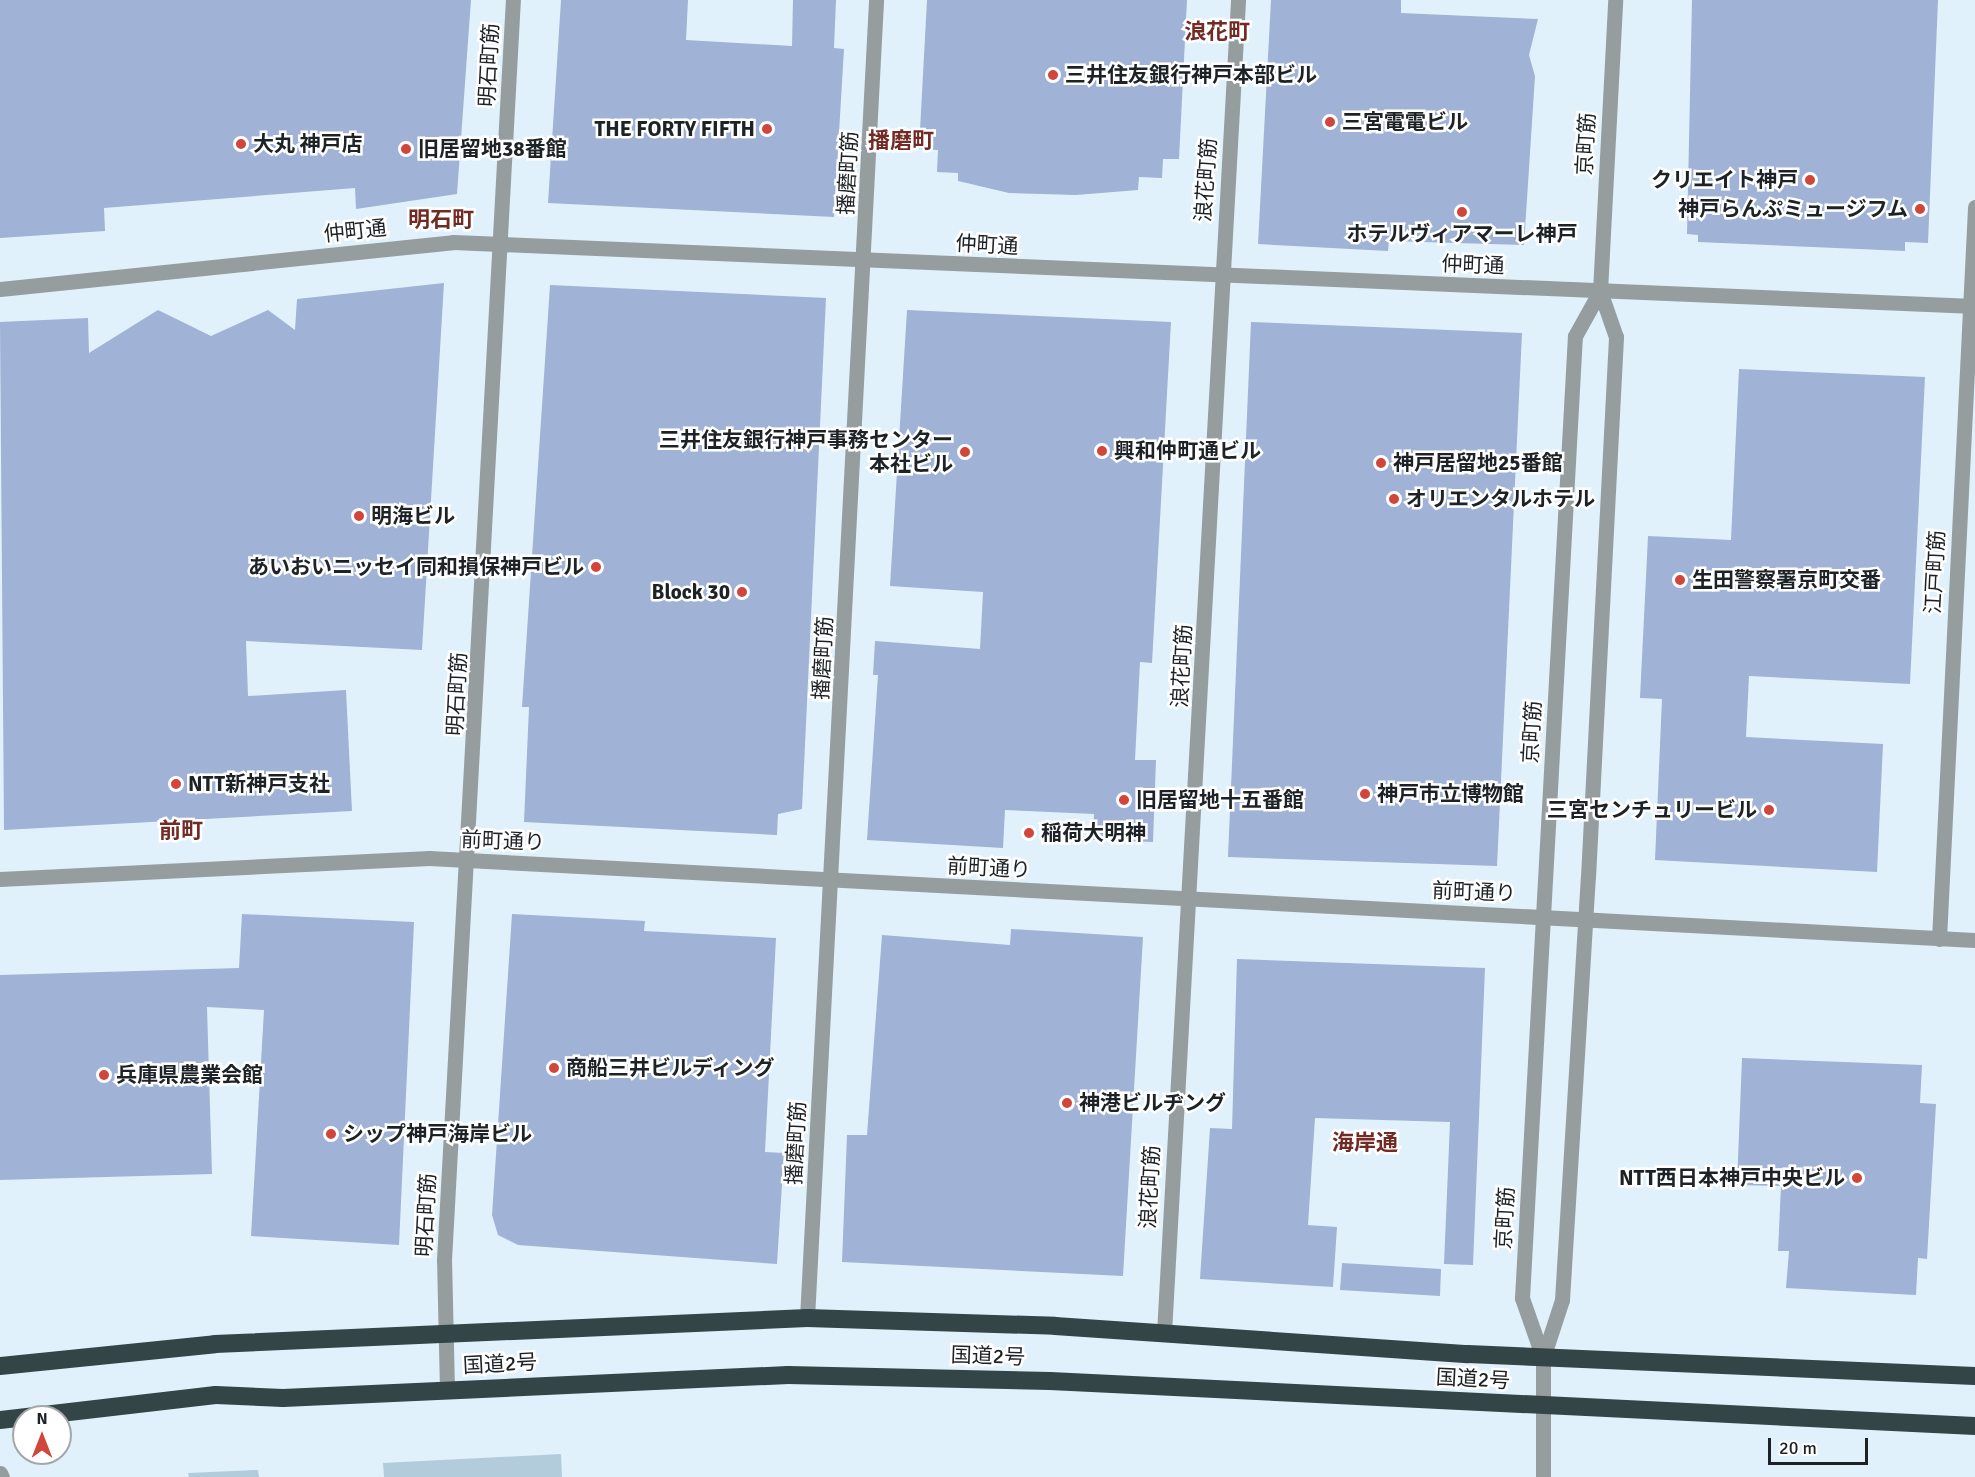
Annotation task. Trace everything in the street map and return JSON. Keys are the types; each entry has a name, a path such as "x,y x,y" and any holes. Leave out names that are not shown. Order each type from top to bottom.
{"highway":[{"name":"国道2号","path":"0,1366 215,1344 807,1318 1164,1333 1543,1358 1975,1376"},
{"name":"国道2号","path":"0,1420 216,1395 284,1398 788,1375 940,1377 1975,1426"}],"street":[{"name":"明石町筋","path":"447,1390 444,1333 513,0"},
{"name":"播磨町筋","path":"807,1318 865,261 876,0"},
{"name":"浪花町筋","path":"1164,1333 1238,0"},
{"name":"京町筋","path":"1543,1358 1562,1300 1616,337 1600,291 1615,0"},
{"name":"江戸町筋","path":"1939,939 1972,306 1975,207"},
{"name":"仲町通","path":"0,289 453,242 1972,306"},
{"name":"京町筋","path":"1543,1477 1543,1358 1522,1298 1575,336 1600,291"},
{"name":"前町通り","path":"0,879 429,858 1188,900 1585,917 1975,940"}],"shaded area":[{"path":"561,1454 562,1477 384,1477 383,1463"},
{"path":"258,1470 259,1477 189,1477 188,1473"}],"building":[{"name":"大丸 神戸店","path":"0,0 471,0 457,194 356,209 355,188 104,208 105,231 0,238"},
{"path":"561,0 688,0 686,40 792,46 793,0 836,0 834,48 844,49 834,217 548,203"},
{"name":"三井住友銀行神戸本部ビル","path":"927,0 1187,0 1179,159 1163,159 1162,178 1139,177 1138,190 1076,195 1009,193 958,181 958,173 937,172 938,150 919,149"},
{"path":"1271,0 1401,0 1401,13 1538,19 1529,55 1535,76 1524,245 1389,241 1388,251 1258,244"},
{"name":"クリエイト神戸","path":"1692,0 1938,0 1928,243 1905,242 1905,251 1698,242 1698,235 1687,234"},
{"path":"444,283 422,650 246,641 248,696 346,690 352,811 4,830 0,322 88,318 89,353 158,310 211,336 268,310 295,330 297,299"},
{"path":"550,285 826,298 802,809 778,814 777,835 524,822 529,707 522,707"},
{"path":"907,310 1171,322 1152,663 1140,662 1135,760 1156,760 1153,842 1093,840 1094,814 1005,810 1003,848 867,840 878,675 873,675 875,641 980,649 983,592 890,586"},
{"path":"1251,322 1522,333 1497,866 1228,857"},
{"path":"1739,369 1925,377 1910,684 1749,676 1746,737 1883,744 1877,872 1655,860 1662,699 1640,698 1648,536 1731,540"},
{"path":"242,914 414,922 399,1245 251,1236 264,1010 207,1007 212,1174 0,1180 0,975 239,968"},
{"path":"512,914 645,921 644,931 776,938 765,1152 784,1153 777,1264 518,1245 498,1235 492,1215"},
{"path":"1011,929 1143,937 1123,1276 842,1262 847,1135 867,1135 882,935 1010,945"},
{"path":"1237,959 1485,968 1473,1265 1444,1264 1450,1122 1315,1118 1308,1225 1337,1227 1333,1287 1200,1279 1210,1128 1232,1129"},
{"name":"NTT西日本神戸中央ビル","path":"1742,1058 1922,1065 1920,1103 1936,1104 1927,1259 1918,1258 1916,1295 1786,1288 1789,1251 1778,1251 1781,1186 1737,1185"},
{"path":"1342,1263 1441,1269 1440,1296 1340,1290"}],"place":[{"name":"三井住友銀行神戸本部ビル","path":"1053,75"},
{"name":"三宮電電ビル","path":"1330,122"},
{"name":"THE FORTY FIFTH","path":"767,129"},
{"name":"大丸 神戸店","path":"241,144"},
{"name":"旧居留地38番館","path":"406,149"},
{"name":"クリエイト神戸","path":"1810,180"},
{"name":"神戸らんぷミュージフム","path":"1920,209"},
{"name":"ホテルヴィアマーレ神戸","path":"1462,212"},
{"name":"興和仲町通ビル","path":"1102,451"},
{"name":"三井住友銀行神戸事務センター 本社ビル","path":"965,452"},
{"name":"神戸居留地25番館","path":"1381,463"},
{"name":"オリエンタルホテル","path":"1394,499"},
{"name":"明海ビル","path":"359,516"},
{"name":"あいおいニッセイ同和損保神戸ビル","path":"596,567"},
{"name":"生田警察署京町交番","path":"1680,580"},
{"name":"Block 30","path":"742,592"},
{"name":"NTT新神戸支社","path":"176,784"},
{"name":"神戸市立博物館","path":"1365,794"},
{"name":"旧居留地十五番館","path":"1124,800"},
{"name":"三宮センチュリービル","path":"1769,810"},
{"name":"稲荷大明神","path":"1029,833"},
{"name":"商船三井ビルディング","path":"554,1068"},
{"name":"兵庫県農業会館","path":"104,1075"},
{"name":"神港ビルヂング","path":"1067,1103"},
{"name":"シップ神戸海岸ビル","path":"331,1134"},
{"name":"NTT西日本神戸中央ビル","path":"1857,1178"}],"district":[{"name":"浪花町","path":"1217,32"},
{"name":"播磨町","path":"901,141"},
{"name":"明石町","path":"441,220"},
{"name":"前町","path":"181,831"},
{"name":"海岸通","path":"1365,1143"}]}
